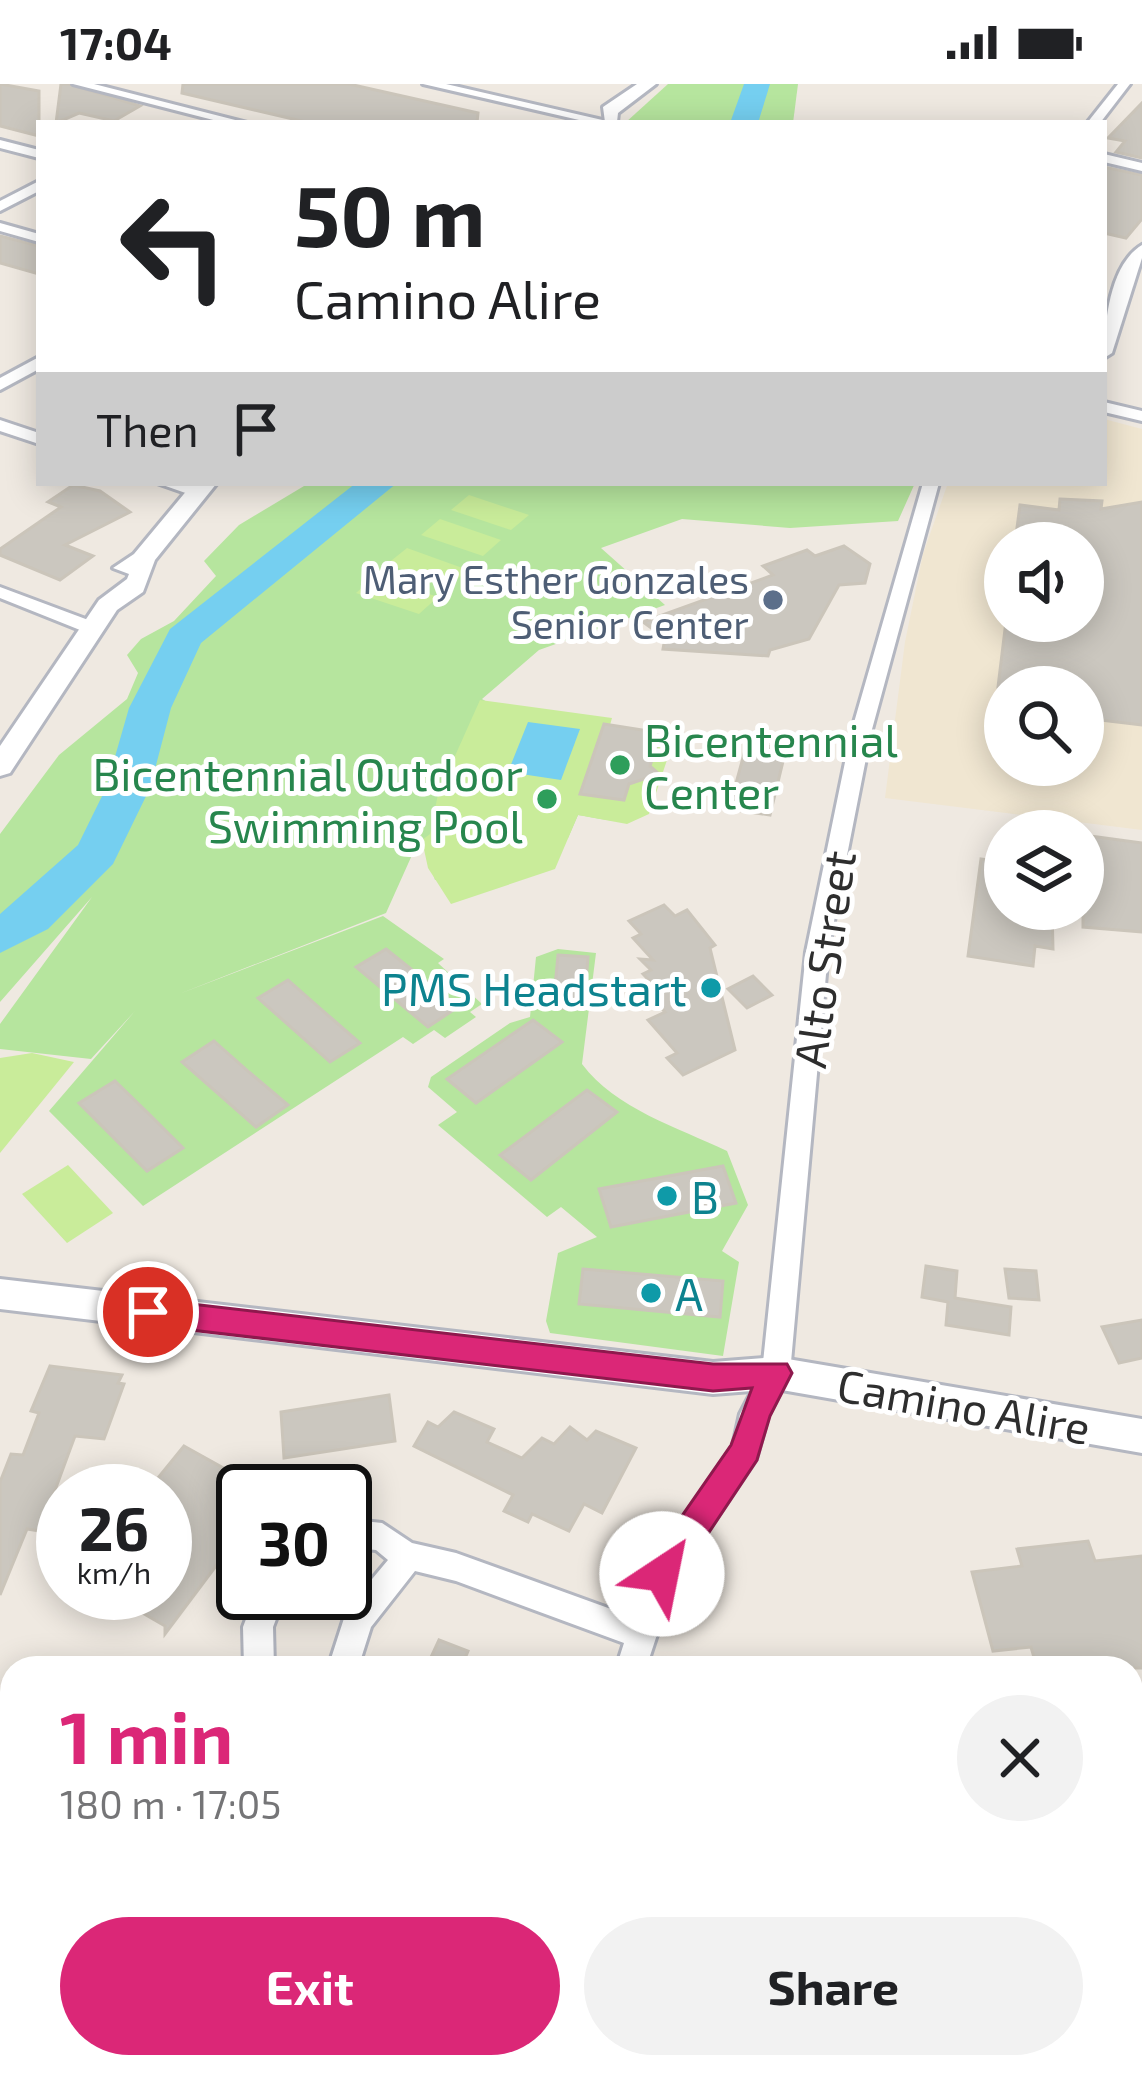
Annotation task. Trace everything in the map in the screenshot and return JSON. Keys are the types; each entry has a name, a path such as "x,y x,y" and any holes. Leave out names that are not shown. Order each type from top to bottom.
{"street":[{"path":"79,84 229,120"},
{"path":"429,84 602,120"},
{"path":"493,98 514,84"},
{"path":"609,120 634,105 631,99 648,84"},
{"path":"1095,120 1124,84"},
{"path":"154,120 177,107"},
{"path":"0,144 36,153"},
{"path":"1107,159 1142,167"},
{"path":"0,207 36,187"},
{"path":"0,227 36,237"},
{"path":"1107,343 1131,261 1142,248"},
{"path":"0,385 36,364"},
{"path":"1107,407 1142,416"},
{"path":"0,425 36,438"},
{"name":"Alto Street","path":"634,1656 662,1574 746,1450 754,1414 776,1373 817,952 861,733 931,486"},
{"path":"0,767 100,617 143,573 143,559 201,487"},
{"path":"0,592 100,617"},
{"name":"Camino Alire","path":"0,1294 713,1378 776,1373 1142,1436"},
{"path":"372,1536 382,1537 404,1555 456,1567 638,1634"},
{"path":"347,1656 358,1619 402,1567 404,1555"},
{"path":"259,1656 261,1620"}],"shaded area":[{"path":"1107,420 1142,429 1142,830 1104,825 1104,810 984,810 885,798 905,642 923,554 947,486 1107,486"}],"green space":[{"path":"668,84 798,84 793,120 628,120"},
{"path":"304,486 914,486 898,521 790,528 682,519 601,548 665,605 539,650 482,699 656,804 631,820 578,815 568,838 435,880 421,835 386,913 179,994 383,916 444,959 438,963 482,1004 470,1012 476,1017 445,1038 434,1030 413,1044 403,1037 143,1206 49,1111 135,1011 91,1059 0,1049 0,1024 92,897 0,1002 0,834 59,755 127,699 138,673 127,655 141,639 174,621 216,576 204,561 239,525","holes":["288,980 359,1044 259,999","214,1042 287,1104 287,1106 255,1126 183,1063","115,1081 183,1148 147,1170"]},
{"path":"469,495 529,515 511,530 451,510"},
{"path":"440,519 501,540 483,556 421,535"},
{"path":"407,548 468,570 449,586 387,564"},
{"path":"375,576 438,597 419,614 356,593"},
{"name":"Bicentennial Outdoor Swimming Pool","path":"480,700 612,718 610,725 675,736 649,814 627,824 578,815 555,869 451,904 428,868 422,840 430,834 438,794"},
{"path":"558,949 596,953 582,1064 630,1105 727,1151 748,1205 722,1251 739,1262 723,1356 550,1333 546,1321 558,1253 597,1237 561,1207 547,1217 438,1125 457,1112 428,1087 431,1077 510,1023 530,1017 536,957"},
{"path":"32,1053 74,1062 0,1153 0,1058"},
{"path":"68,1165 113,1213 67,1243 22,1194"}],"water":[{"path":"528,722 580,729 561,780 508,772"}],"building":[{"path":"0,84 39,91 36,135 0,126"},
{"path":"61,84 140,106 116,120 79,113 56,120"},
{"path":"183,84 349,84 478,113 477,120 297,120 182,93"},
{"path":"1142,103 1142,158 1116,152 1125,141 1108,138"},
{"path":"1107,168 1142,175 1142,219 1126,238 1107,234"},
{"path":"0,236 36,245 36,273 0,263"},
{"path":"78,486 100,491 130,512 65,545 93,556 60,580 0,555 0,549 61,507 48,502"},
{"path":"1060,499 1102,501 1101,509 1142,502 1142,725 1104,720 1104,666 1001,666 1003,642 1104,642 1104,522 1018,522 1020,505 1059,510"},
{"name":"Mary Esther Gonzales Senior Center","path":"844,546 870,564 865,583 839,585 809,639 770,650 768,656 663,649 665,638 643,622 773,575 763,566 807,550 815,556"},
{"name":"Bicentennial Center","path":"604,724 661,733 650,766 659,774 629,784 624,800 580,794"},
{"path":"747,743 786,749 770,815 729,809"},
{"path":"1104,838 1142,843 1142,932 1104,929"},
{"path":"984,859 984,930 1053,930 1053,949 1035,946 1033,966 968,956"},
{"name":"PMS Headstart","path":"664,905 675,916 687,910 715,945 710,948 735,1050 683,1075 667,1058 677,1053 648,1020 665,1012 651,997 661,993 643,974 651,970 640,959 653,960 633,938 641,934 629,921"},
{"path":"386,949 458,1007 428,1027 356,967"},
{"path":"558,955 588,957 584,1009 553,1008"},
{"path":"753,976 772,995 747,1008 728,989"},
{"path":"288,980 360,1043 330,1062 258,998"},
{"path":"533,1020 562,1042 476,1103 447,1079"},
{"path":"214,1041 288,1105 256,1127 182,1062"},
{"path":"115,1081 183,1148 147,1171 79,1103"},
{"path":"587,1090 617,1112 531,1180 500,1155"},
{"name":"B","path":"723,1166 736,1203 611,1227 599,1189"},
{"path":"926,1266 957,1271 955,1298 1011,1307 1009,1335 946,1325 948,1302 922,1297"},
{"name":"A","path":"583,1269 723,1281 720,1317 579,1304"},
{"path":"1005,1269 1036,1271 1039,1300 1009,1298"},
{"path":"1142,1320 1142,1358 1119,1363 1102,1327"},
{"path":"50,1366 122,1375 118,1383 124,1384 104,1439 75,1436 65,1464 36,1464 36,1530 27,1529 0,1595 0,1482 11,1454 23,1455 39,1413 31,1411"},
{"path":"389,1395 395,1441 284,1458 281,1412"},
{"path":"454,1412 494,1429 487,1442 522,1458 542,1438 554,1444 570,1427 587,1440 596,1431 636,1448 602,1513 584,1504 569,1531 532,1514 528,1522 504,1511 513,1495 414,1446 428,1422 438,1427"},
{"path":"184,1446 216,1464 216,1566 192,1598 192,1464 169,1464"},
{"path":"1088,1541 1095,1561 1142,1556 1142,1656 1034,1656 1031,1647 993,1651 972,1572 1022,1566 1017,1549"},
{"path":"155,1620 176,1620 165,1634 165,1626"},
{"path":"439,1640 468,1651 466,1656 432,1656"}],"waterway":[{"path":"745,120 757,84"},
{"path":"0,936 31,917 97,853 128,788 150,708 184,637 375,486"}],"place":[{"name":"Mary Esther Gonzales Senior Center","path":"773,600"},
{"name":"Bicentennial Center","path":"620,765"},
{"name":"Bicentennial Outdoor Swimming Pool","path":"547,799"},
{"name":"PMS Headstart","path":"711,988"},
{"name":"B","path":"667,1196"},
{"name":"A","path":"651,1293"}],"route":[{"path":"148,1312 713,1378 776,1373 754,1414 746,1450 662,1574"}]}
